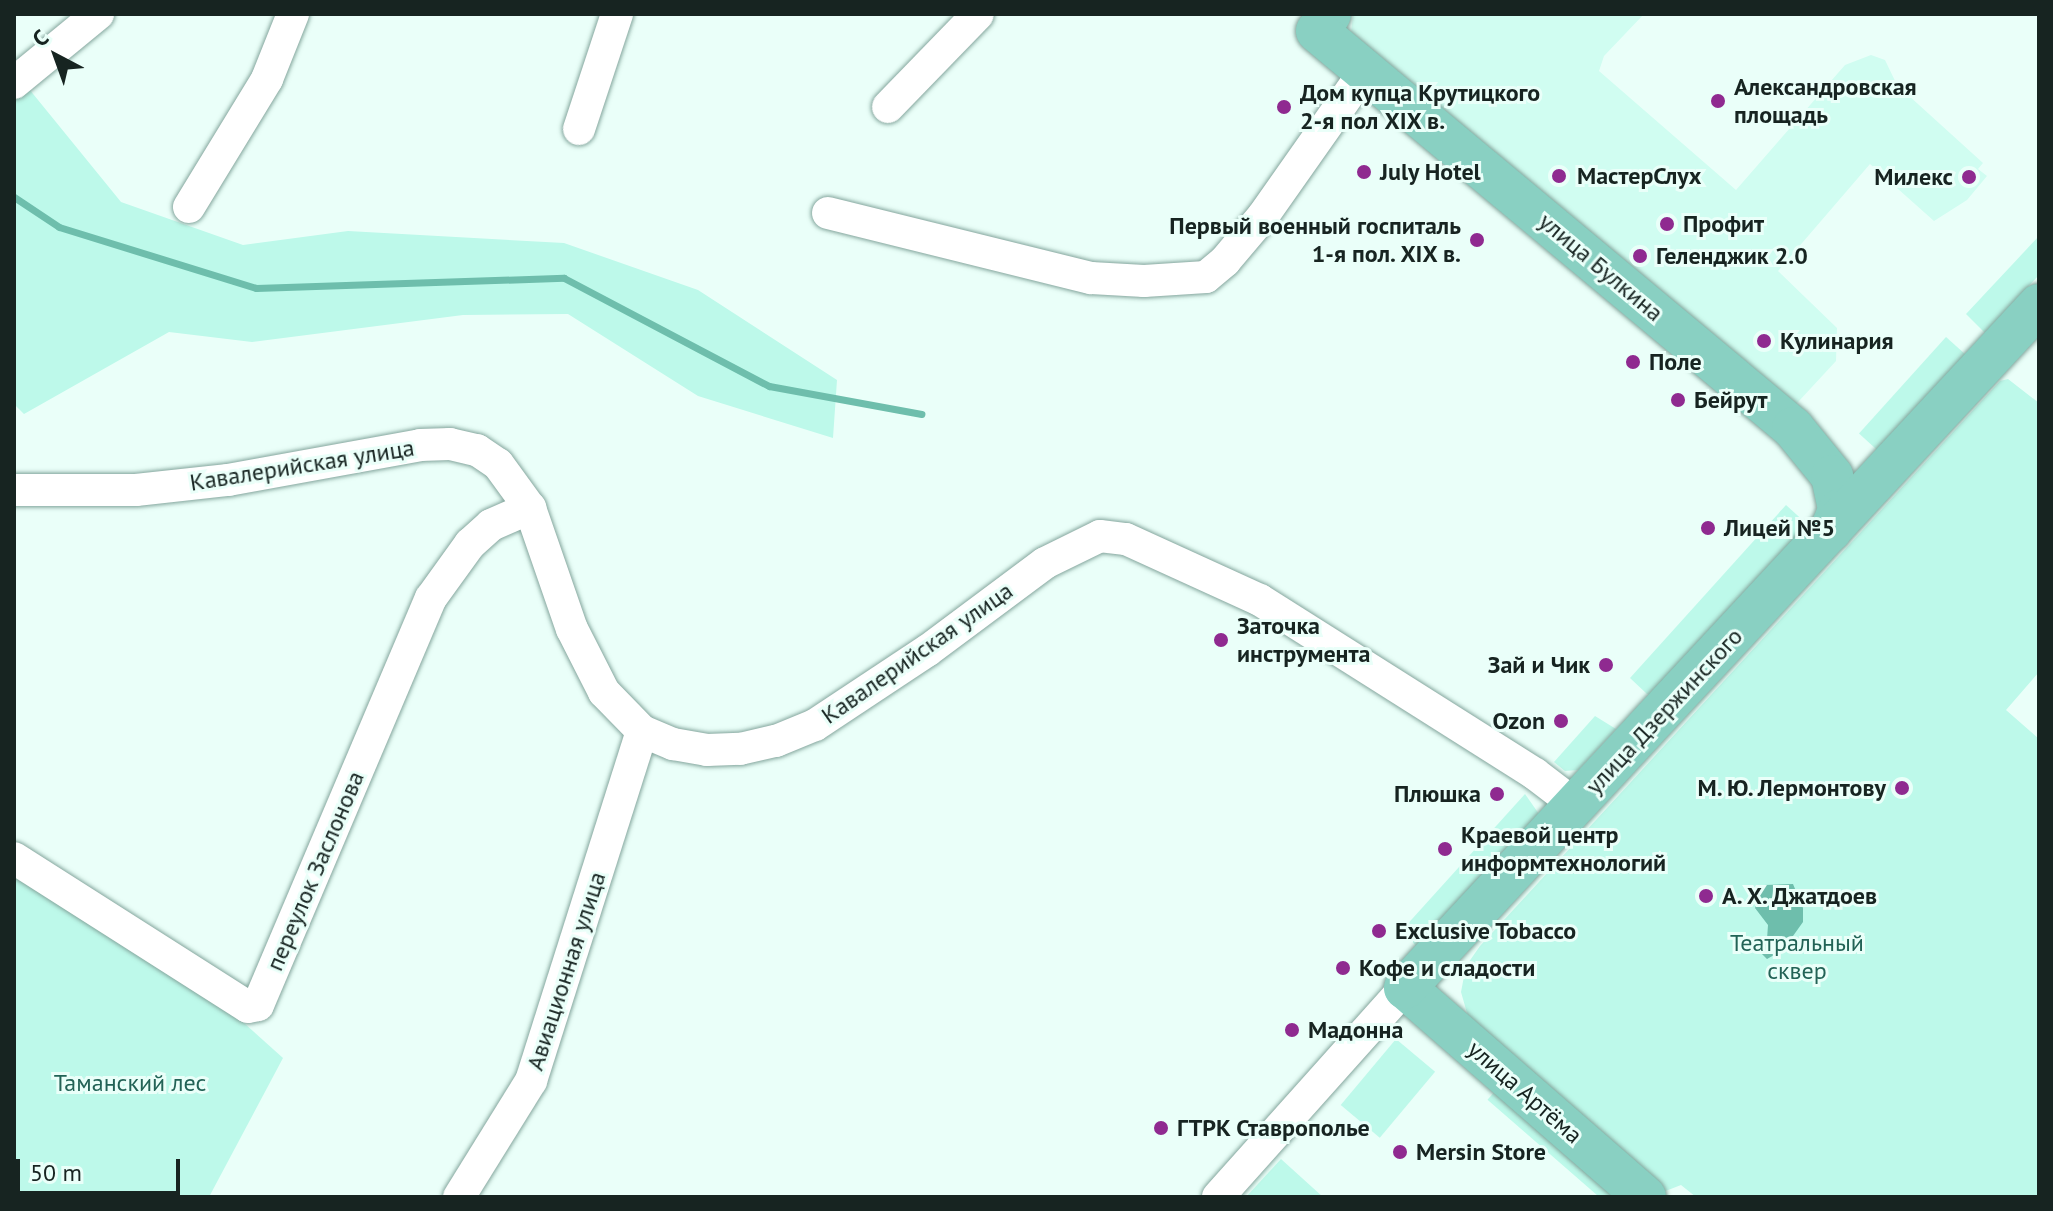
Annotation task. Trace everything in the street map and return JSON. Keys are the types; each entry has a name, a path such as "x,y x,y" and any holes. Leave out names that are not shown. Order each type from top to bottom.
{"main road":[{"name":"улица Булкина","path":"1324,22 1365,71 1793,428 1832,476 1839,510 1831,530"},
{"name":"улица Дзержинского","path":"1405,988 2039,305"},
{"name":"улица Дзержинского","path":"1793,428 1840,456 1870,458 1949,402"},
{"name":"улица Артёма","path":"1405,988 1645,1197"}],"street":[{"path":"16,80 98,14"},
{"path":"189,207 267,79 293,14"},
{"path":"579,129 617,14"},
{"path":"888,107 978,14"},
{"path":"828,213 1091,278 1144,281 1206,277 1225,261 1263,216 1365,71"},
{"name":"Кавалерийская улица","path":"14,490 151,488 228,480 420,445 450,444 477,450 498,464 530,508 587,663 604,692 642,731 673,744 707,750 740,749 776,741 815,725 858,699 1045,563 1100,536 1126,539 1260,600 1535,774 1577,806"},
{"name":"переулок Заслонова","path":"14,858 248,1007 258,1005 431,598 470,544 491,525 530,508"},
{"name":"Авиационная улица","path":"459,1197 531,1081 642,731"},
{"name":"улица Дзержинского","path":"1218,1197 1405,988"}],"shaded area":[{"path":"1353,14 1644,14 1604,56 1599,71 1736,190 1845,65 1871,55 1885,60 1897,85 1983,163 1978,169 1987,176 1967,200 1934,221 1870,164 1778,271 1837,328 1836,361 1786,415 1351,34"},
{"path":"1793,884 1803,908 1803,922 1783,950 1767,959 1757,949 1767,939 1768,925 1755,908 1764,885"}],"green space":[{"path":"14,59 22,67 25,84 121,202 243,245 348,231 564,243 698,290 837,380 833,438 698,396 568,314 463,315 252,342 169,332 24,414 14,404"},
{"path":"2039,236 2039,275 1985,333 1966,314"},
{"path":"1946,337 1966,355 1879,452 1859,434"},
{"name":"Театральный сквер","path":"2008,379 2039,403 2039,672 2006,710 2039,739 2039,1197 1696,1197 1681,1185 1663,1192 1469,1020 1461,992 1466,966 1480,946 2000,381"},
{"path":"1786,505 1808,525 1654,695 1647,694 1630,678"},
{"path":"1595,716 1616,729 1578,770 1565,771 1554,762"},
{"path":"1525,794 1539,814 1421,953 1403,929"},
{"name":"Таманский лес","path":"14,877 234,1014 283,1058 209,1197 14,1197"},
{"path":"1396,1039 1435,1072 1380,1138 1341,1105"},
{"path":"1496,1090 1619,1197 1599,1197 1487,1100"},
{"path":"1281,1159 1323,1197 1246,1197"}],"waterway":[{"path":"14,197 59,227 256,288 564,278 769,386 921,414"}],"place":[{"name":"Александровская площадь","path":"1718,101"},
{"name":"Дом купца Крутицкого 2-я пол XIX в.","path":"1284,107"},
{"name":"July Hotel","path":"1364,172"},
{"name":"МастерСлух","path":"1559,176"},
{"name":"Милекс","path":"1969,177"},
{"name":"Профит","path":"1667,224"},
{"name":"Первый военный госпиталь 1-я пол. XIX в.","path":"1477,240"},
{"name":"Геленджик 2.0","path":"1640,256"},
{"name":"Кулинария","path":"1764,341"},
{"name":"Поле","path":"1633,362"},
{"name":"Бейрут","path":"1678,400"},
{"name":"Лицей №5","path":"1708,528"},
{"name":"Заточка инструмента","path":"1221,640"},
{"name":"Зай и Чик","path":"1606,665"},
{"name":"Ozon","path":"1561,721"},
{"name":"М. Ю. Лермонтову","path":"1902,788"},
{"name":"Плюшка","path":"1497,794"},
{"name":"Краевой центр информтехнологий","path":"1445,849"},
{"name":"А. Х. Джатдоев","path":"1706,896"},
{"name":"Exclusive Tobacco","path":"1379,931"},
{"name":"Кофе и сладости","path":"1343,968"},
{"name":"Мадонна","path":"1292,1030"},
{"name":"ГТРК Ставрополье","path":"1161,1128"},
{"name":"Mersin Store","path":"1400,1152"}]}
